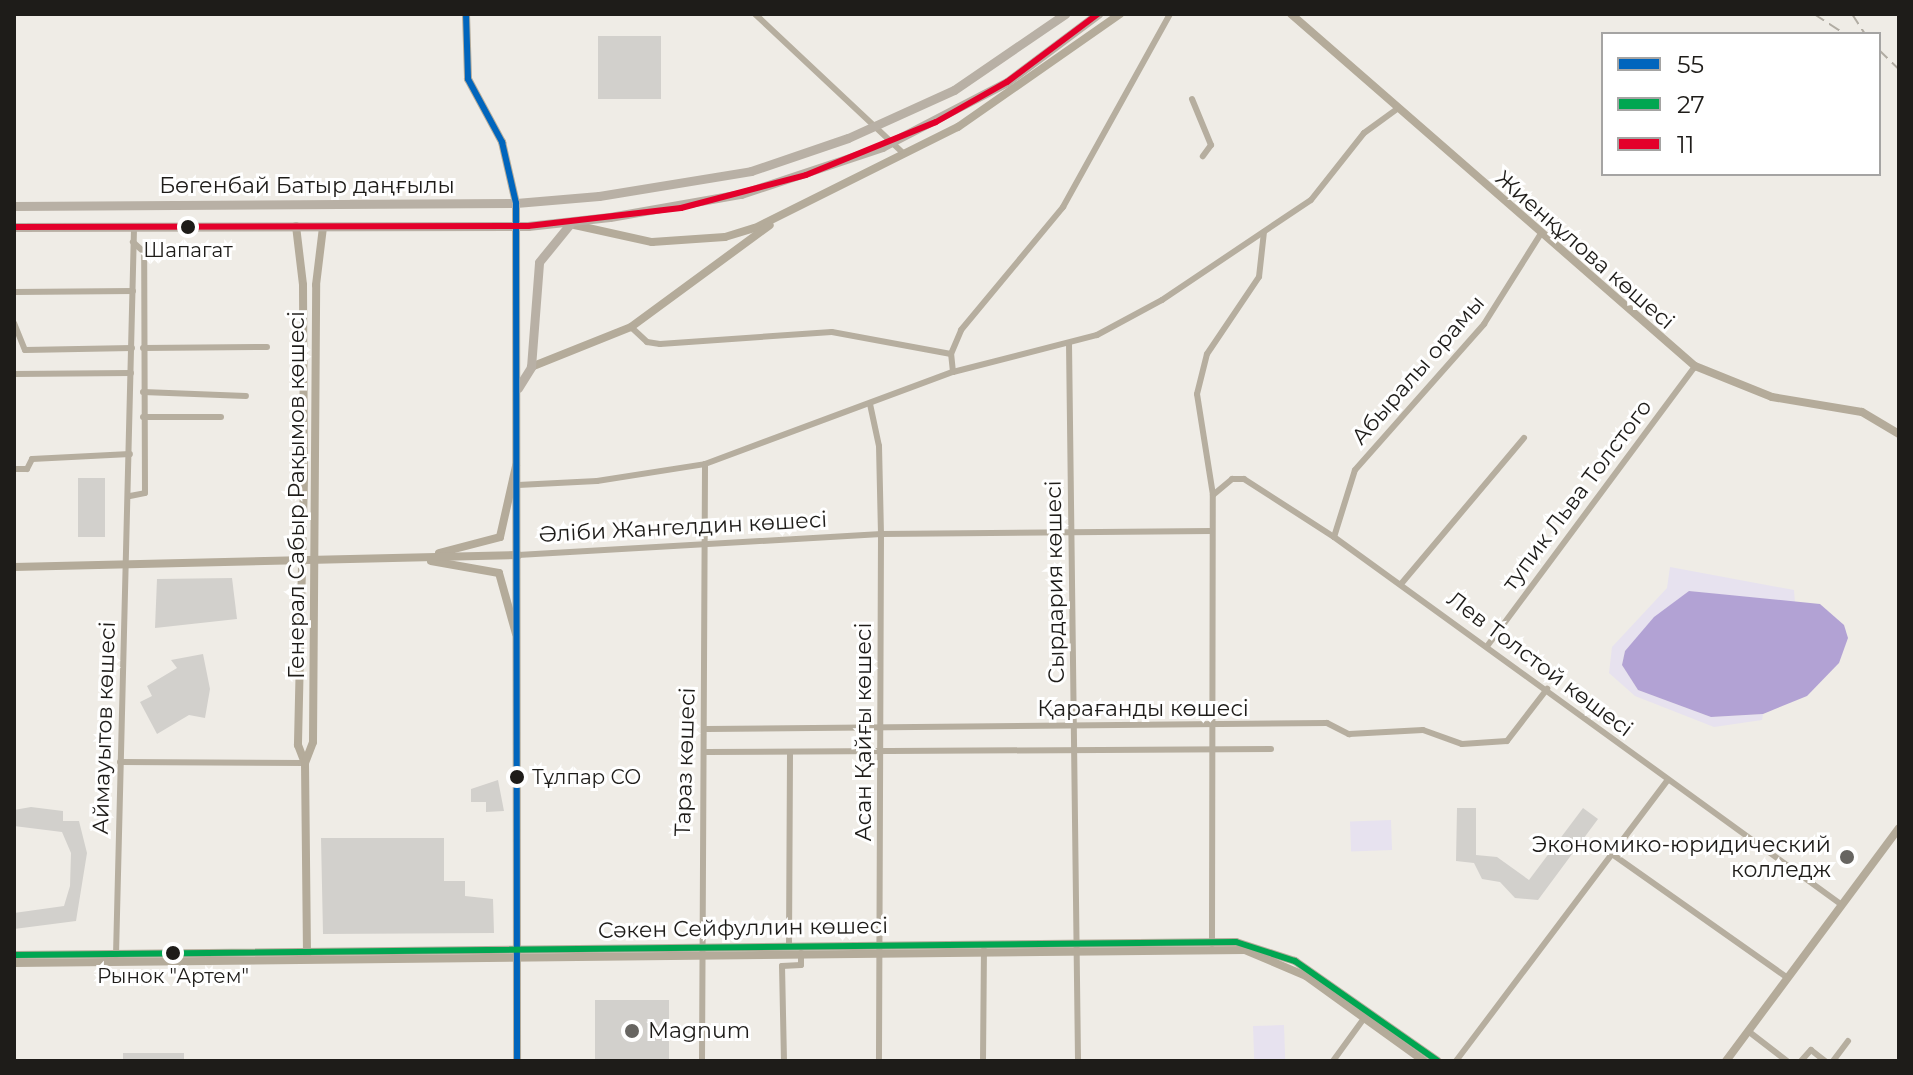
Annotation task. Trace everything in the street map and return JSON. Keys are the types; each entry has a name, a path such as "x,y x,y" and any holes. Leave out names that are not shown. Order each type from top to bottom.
{"main road":[{"name":"Бөгенбай Батыр даңғылы","path":"14,206 516,203 599,196 751,171 875,128 954,90 1065,14"},
{"name":"Бөгенбай Батыр даңғылы","path":"14,227 570,224 741,194 882,147 1007,82 1098,14"},
{"path":"518,388 531,367 539,262 570,224"}],"street":[{"path":"466,14 468,79 507,157 516,203 520,951 517,1061"},
{"path":"755,14 904,154"},
{"path":"570,224 607,236 684,240 725,237 787,212 904,154 1014,92 1120,14"},
{"path":"953,372 951,354 976,310 1015,272 1063,207 1170,14"},
{"name":"Жиенқұлова көшесі","path":"1291,14 1540,235 1695,366 1772,397 1862,412 1899,434"},
{"path":"1192,99 1211,145 1203,156"},
{"path":"518,485 597,481 705,464 953,372 1097,335 1162,300 1311,200 1364,133 1397,109"},
{"path":"531,367 631,327 787,212"},
{"name":"Генерал Сабыр Рақымов көшесі","path":"296,226 303,285 298,745 305,763 307,955"},
{"name":"Аймауытов көшесі","path":"116,958 120,762 129,564 134,227"},
{"name":"Генерал Сабыр Рақымов көшесі","path":"305,763 313,742 316,285 323,227"},
{"path":"1212,945 1213,495 1204,456 1199,375 1214,342 1259,277 1264,232"},
{"name":"Абыралы орамы","path":"1334,537 1355,470 1484,324 1540,235"},
{"name":"Аймауытов көшесі","path":"130,496 145,493 144,252 133,242"},
{"path":"303,285 316,285"},
{"path":"14,292 133,291"},
{"path":"14,323 25,350 132,348"},
{"path":"631,327 647,342 660,344 832,332 951,354"},
{"name":"Сырдария көшесі","path":"1069,343 1078,1061"},
{"path":"143,348 267,347"},
{"name":"тупик Льва Толстого","path":"1488,645 1695,366"},
{"path":"14,374 131,373"},
{"path":"131,391 246,396"},
{"name":"Асан Қайғы көшесі","path":"870,404 879,446 881,534 883,948 879,1061"},
{"path":"143,417 221,417"},
{"path":"1401,584 1524,438"},
{"path":"14,469 27,469 32,459 130,454"},
{"path":"414,558 500,537 518,462"},
{"name":"Тараз көшесі","path":"702,1061 699,952 707,752 705,464"},
{"name":"Лев Толстой көшесі","path":"1213,495 1232,479 1244,479 1334,537 1488,645 1667,781 1842,905"},
{"name":"Әліби Жангелдин көшесі","path":"14,567 518,555 881,534 1211,531"},
{"path":"414,558 499,573 518,642"},
{"name":"Қарағанды көшесі","path":"707,729 1211,729 1327,723 1349,734 1423,730 1462,744 1507,741 1547,689"},
{"name":"Қарағанды көшесі","path":"707,752 1076,753 1271,749"},
{"path":"789,946 790,752"},
{"path":"120,762 305,763"},
{"path":"1456,1061 1667,781"},
{"path":"1726,1061 1899,828"},
{"path":"1612,854 1788,978"},
{"name":"Сәкен Сейфуллин көшесі","path":"699,952 789,946 984,950 1078,945"},
{"name":"Сәкен Сейфуллин көшесі","path":"1212,945 1284,963 1424,1061"},
{"name":"Сәкен Сейфуллин көшесі","path":"14,963 116,958 520,951 801,953 883,948 1212,945 1277,952 1438,1061"},
{"path":"983,1061 984,950"},
{"path":"784,1061 782,966 801,965 801,953"},
{"name":"Сәкен Сейфуллин көшесі","path":"14,955 116,958"},
{"path":"1333,1061 1365,1017"},
{"path":"1748,1031 1787,1061"},
{"path":"1833,1061 1848,1041"},
{"path":"1801,1061 1811,1050 1825,1061"}],"shaded area":[{"path":"1670,567 1794,590 1795,603 1689,591 1625,651 1622,665 1638,690 1711,717 1763,714 1762,720 1714,727 1635,696 1609,673 1612,647 1667,588"},
{"path":"1689,591 1820,604 1844,625 1848,638 1839,663 1807,696 1763,714 1711,717 1638,690 1622,665 1625,651 1654,617"},
{"path":"1391,820 1392,850 1351,851 1350,821"},
{"path":"1284,1025 1285,1061 1254,1061 1253,1026"}],"building":[{"path":"598,36 661,36 661,99 598,99"},
{"path":"78,478 105,478 105,537 78,537"},
{"path":"232,578 237,619 155,628 157,579"},
{"path":"203,654 210,689 205,718 189,715 157,734 140,702 152,696 147,686 177,668 171,660"},
{"path":"498,780 504,811 486,812 486,802 471,802 471,789"},
{"path":"31,807 63,811 63,821 79,821 87,853 76,921 14,929 14,913 64,906 70,886 71,853 62,832 14,826 14,810"},
{"path":"1457,808 1476,808 1476,855 1497,857 1529,880 1583,808 1598,819 1538,900 1515,898 1500,882 1482,879 1474,863 1456,861"},
{"path":"321,838 444,838 444,881 465,881 465,896 493,899 494,933 323,934"},
{"name":"Magnum","path":"595,1000 669,1000 669,1061 595,1061"},
{"path":"123,1053 184,1053 184,1061 123,1061"}],"railway":[{"path":"1814,14 1842,32"},
{"path":"1852,14 1864,32"},
{"path":"1881,52 1899,69"}],"transit line":[{"name":"55","path":"466,14 468,79 502,142 516,203 517,1061"},
{"name":"11","path":"14,227 528,226 681,208 806,175 936,122 1007,82 1098,14"},
{"name":"27","path":"14,955 1236,942 1295,961 1438,1061"}],"place":[{"name":"Шапагат","path":"188,227"},
{"name":"Тұлпар СО","path":"517,777"},
{"name":"Экономико-юридический колледж","path":"1847,857"},
{"name":"Рынок \"Артем\"","path":"173,953"},
{"name":"Magnum","path":"632,1031"}]}
